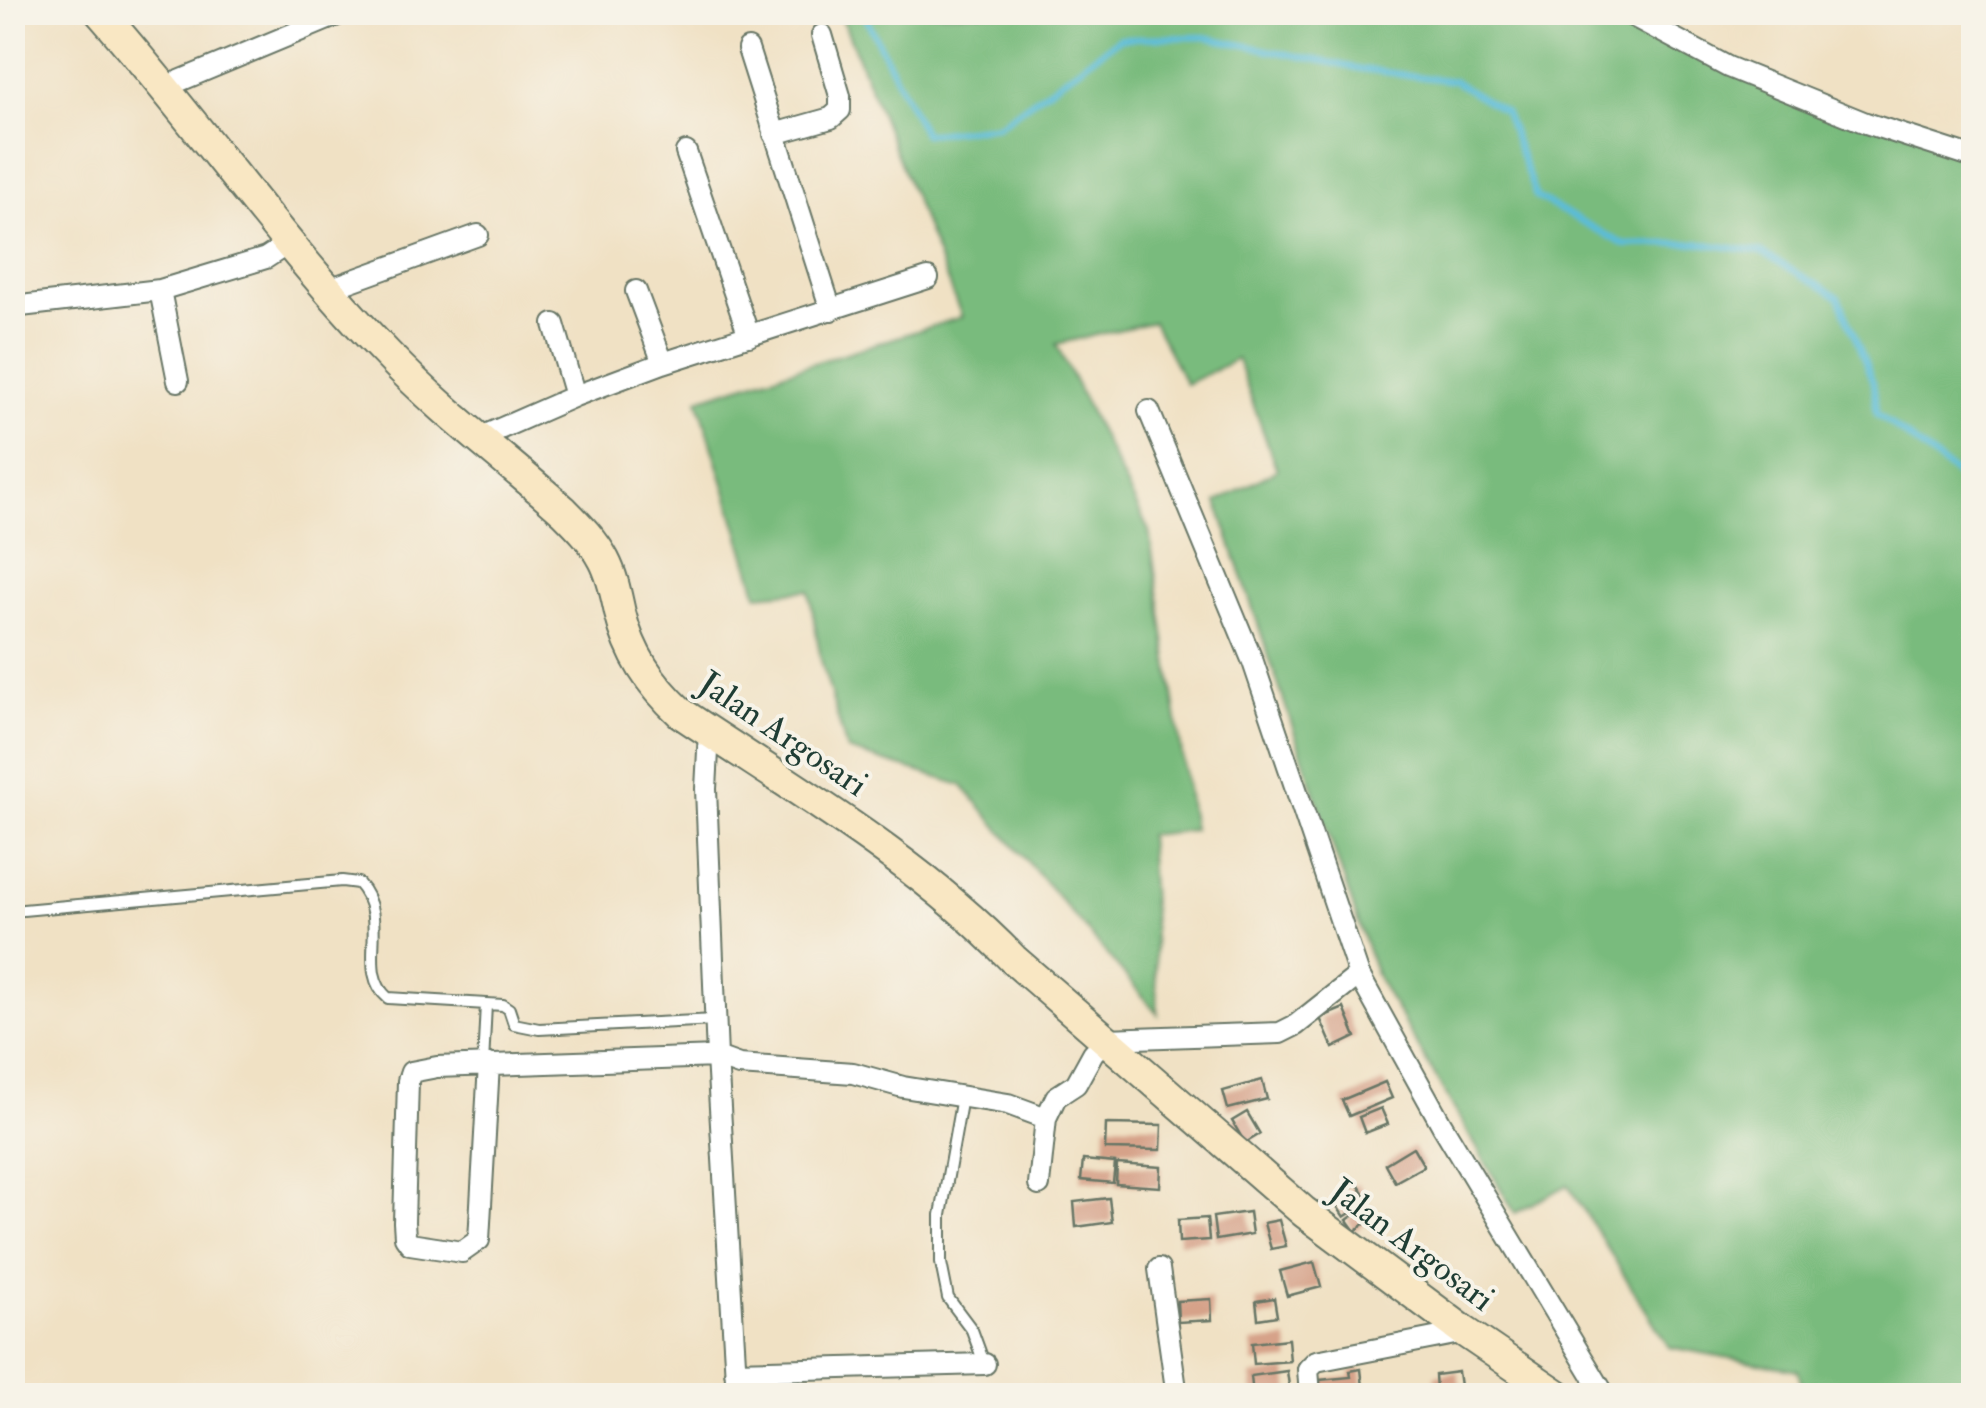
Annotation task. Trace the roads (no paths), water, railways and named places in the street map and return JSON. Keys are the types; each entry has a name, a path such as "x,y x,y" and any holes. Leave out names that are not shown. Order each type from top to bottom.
{"street":[{"name":"Jalan Argosari","path":"100,12 289,242 390,357 590,537 606,562 630,646 643,671 672,704 929,882 1304,1212 1465,1332 1559,1396"},
{"path":"165,87 345,12"},
{"path":"1625,12 1728,68 1866,123 1974,158"},
{"path":"774,134 831,118 840,110 840,96 822,35"},
{"path":"748,49 831,310"},
{"path":"686,152 749,336"},
{"path":"329,288 478,235"},
{"path":"12,307 160,290 266,258 289,242"},
{"path":"479,438 663,363 928,278"},
{"path":"160,290 178,381"},
{"path":"636,292 663,363"},
{"path":"554,324 575,396"},
{"path":"1149,411 1253,662 1358,975 1442,1125 1605,1396"},
{"path":"710,732 706,789 737,1396"},
{"path":"1039,1185 1046,1118 1056,1096 1076,1084 1093,1053 1106,1040 1280,1033 1296,1026 1358,975"},
{"path":"486,1065 479,1240 462,1252 410,1244 404,1222 409,1074 423,1068 486,1065 717,1057 739,1066 854,1073 902,1088 1008,1104 1046,1118"},
{"path":"1160,1269 1177,1396"},
{"path":"1310,1396 1308,1369 1316,1362 1465,1332"},
{"path":"735,1371 984,1364"}],"lane":[{"path":"12,911 342,881 358,884 370,896 374,915 373,971 378,989 388,998 504,1005 514,1024 540,1029 716,1020"},
{"path":"486,1004 486,1065"},
{"path":"962,1096 941,1215 941,1263 948,1298 972,1330 984,1364"}],"waterway":[{"path":"863,12 924,134 997,126 1120,38 1205,37 1361,69 1454,81 1505,112 1536,197 1625,245 1699,243 1761,252 1839,297 1873,382 1877,414 1974,488"}]}
